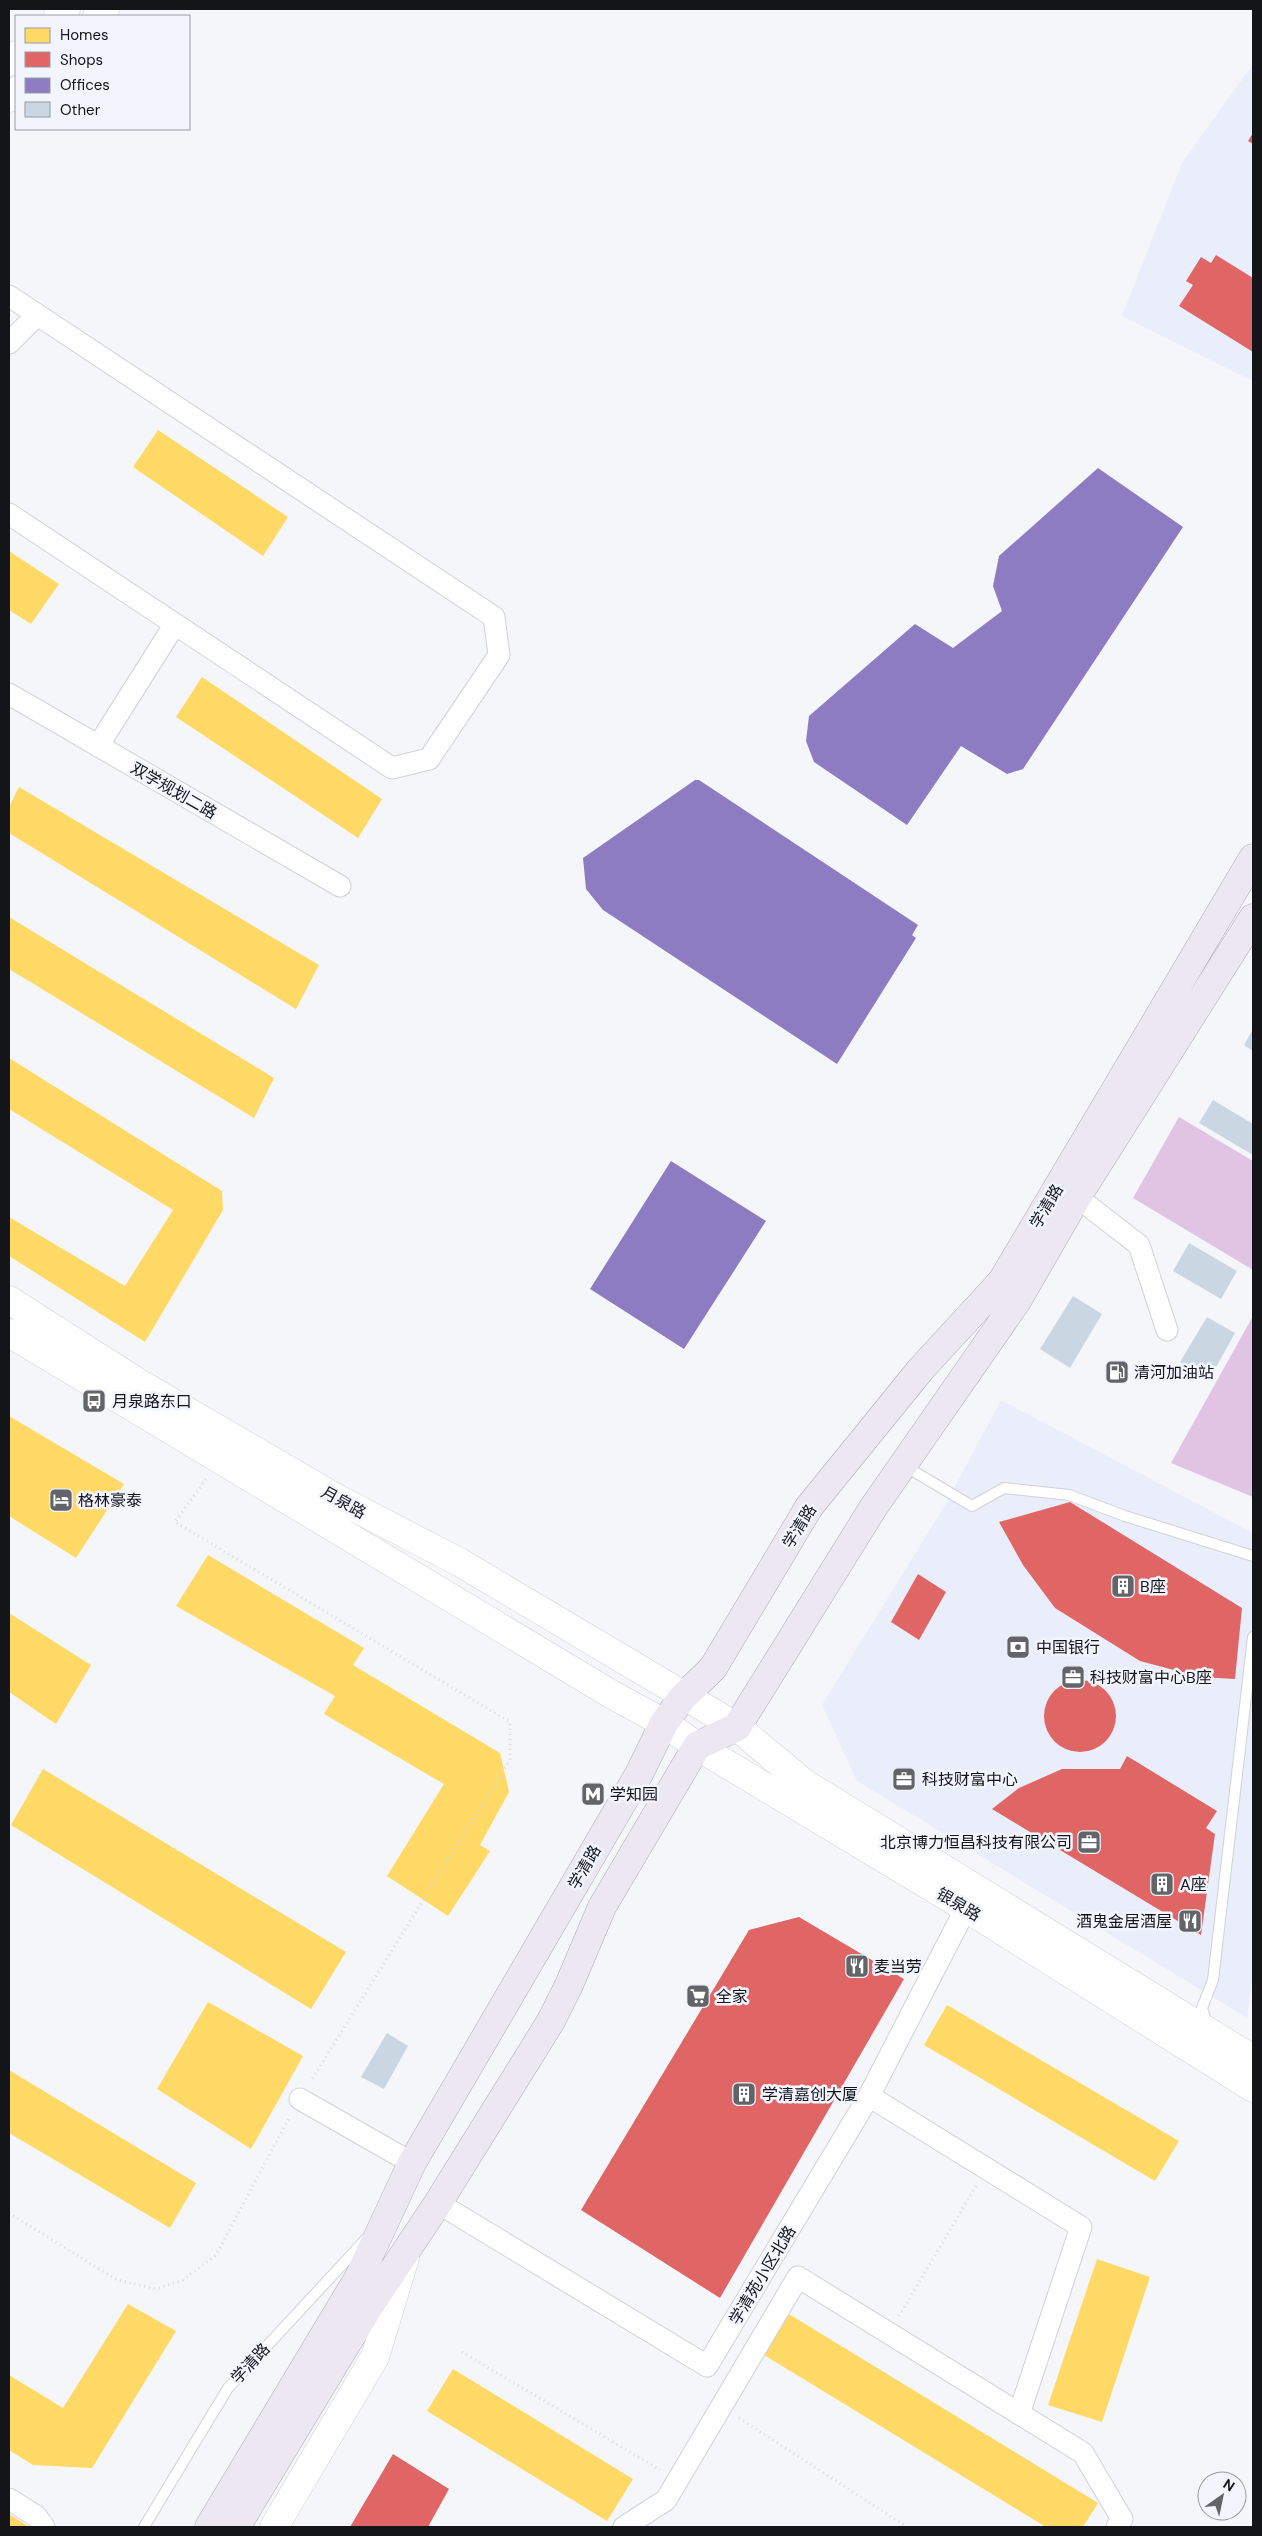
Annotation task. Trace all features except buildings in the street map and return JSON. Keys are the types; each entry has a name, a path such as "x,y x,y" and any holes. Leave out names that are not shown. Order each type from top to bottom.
{"main road":[{"name":"学清路","path":"209,2527 359,2277 412,2163 638,1774 664,1723 683,1697 713,1668 809,1507 921,1369 1002,1281 1253,858"},
{"name":"学清路","path":"737,1728 873,1508 1017,1301 1077,1197 1253,918"},
{"name":"月泉路","path":"9,1300 139,1384 338,1499 461,1564 737,1728"},
{"name":"月泉路","path":"9,1333 602,1689 664,1723"},
{"name":"银泉路","path":"664,1723 697,1746 966,1908 1253,2088"},
{"name":"银泉路","path":"737,1728 804,1783 1253,2059"},
{"path":"236,2527 370,2305 407,2252 551,2021 569,1985 602,1906 697,1746 737,1728"},
{"path":"274,2527 375,2357 407,2252"}],"street":[{"path":"9,296 36,316 494,618 499,655 429,759 392,768 9,514"},
{"path":"9,343 36,316"},
{"path":"98,746 175,624"},
{"name":"双学规划二路","path":"9,694 340,886"},
{"path":"1077,1197 1139,1245 1166,1330"},
{"name":"学清苑小区北路","path":"438,2203 707,2366 869,2096 966,1908"},
{"path":"869,2096 1081,2227 1019,2414"},
{"path":"300,2099 412,2163"},
{"path":"624,2527 666,2500 798,2277 1083,2453 1122,2519 1118,2527"},
{"path":"9,2499 36,2516 44,2527"}],"lane":[{"path":"903,1465 972,1506 1004,1488 1069,1495 1125,1516 1253,1556"},
{"path":"1210,2032 1202,2008 1213,1980 1253,1636"},
{"name":"学清路","path":"144,2527 228,2388 384,2220"}],"path":[{"path":"9,2213 117,2280 156,2289 183,2280 216,2255 300,2099 510,1760 510,1722 175,1522 219,1460"},
{"path":"888,2333 987,2169"},
{"path":"462,2352 677,2481"},
{"path":"721,2407 908,2527"}],"shaded area":[{"path":"1253,64 1253,381 1122,316 1182,163"},
{"path":"1179,1117 1253,1161 1253,1270 1133,1198"},
{"path":"1253,1316 1253,1497 1171,1463"},
{"name":"科技财富中心","path":"1001,1400 1253,1533 1253,1974 1247,2018 857,1781 822,1705 945,1505"}],"place":[{"name":"清河加油站","path":"1117,1372"},
{"name":"月泉路东口","path":"94,1401"},
{"name":"格林豪泰","path":"61,1500"},
{"name":"B座","path":"1123,1586"},
{"name":"中国银行","path":"1018,1647"},
{"name":"科技财富中心B座","path":"1073,1677"},
{"name":"科技财富中心","path":"904,1779"},
{"name":"学知园","path":"593,1794"},
{"name":"北京博力恒昌科技有限公司","path":"1089,1842"},
{"name":"A座","path":"1162,1884"},
{"name":"酒鬼金居酒屋","path":"1190,1921"},
{"name":"麦当劳","path":"857,1966"},
{"name":"全家","path":"698,1996"},
{"name":"学清嘉创大厦","path":"744,2094"}]}
